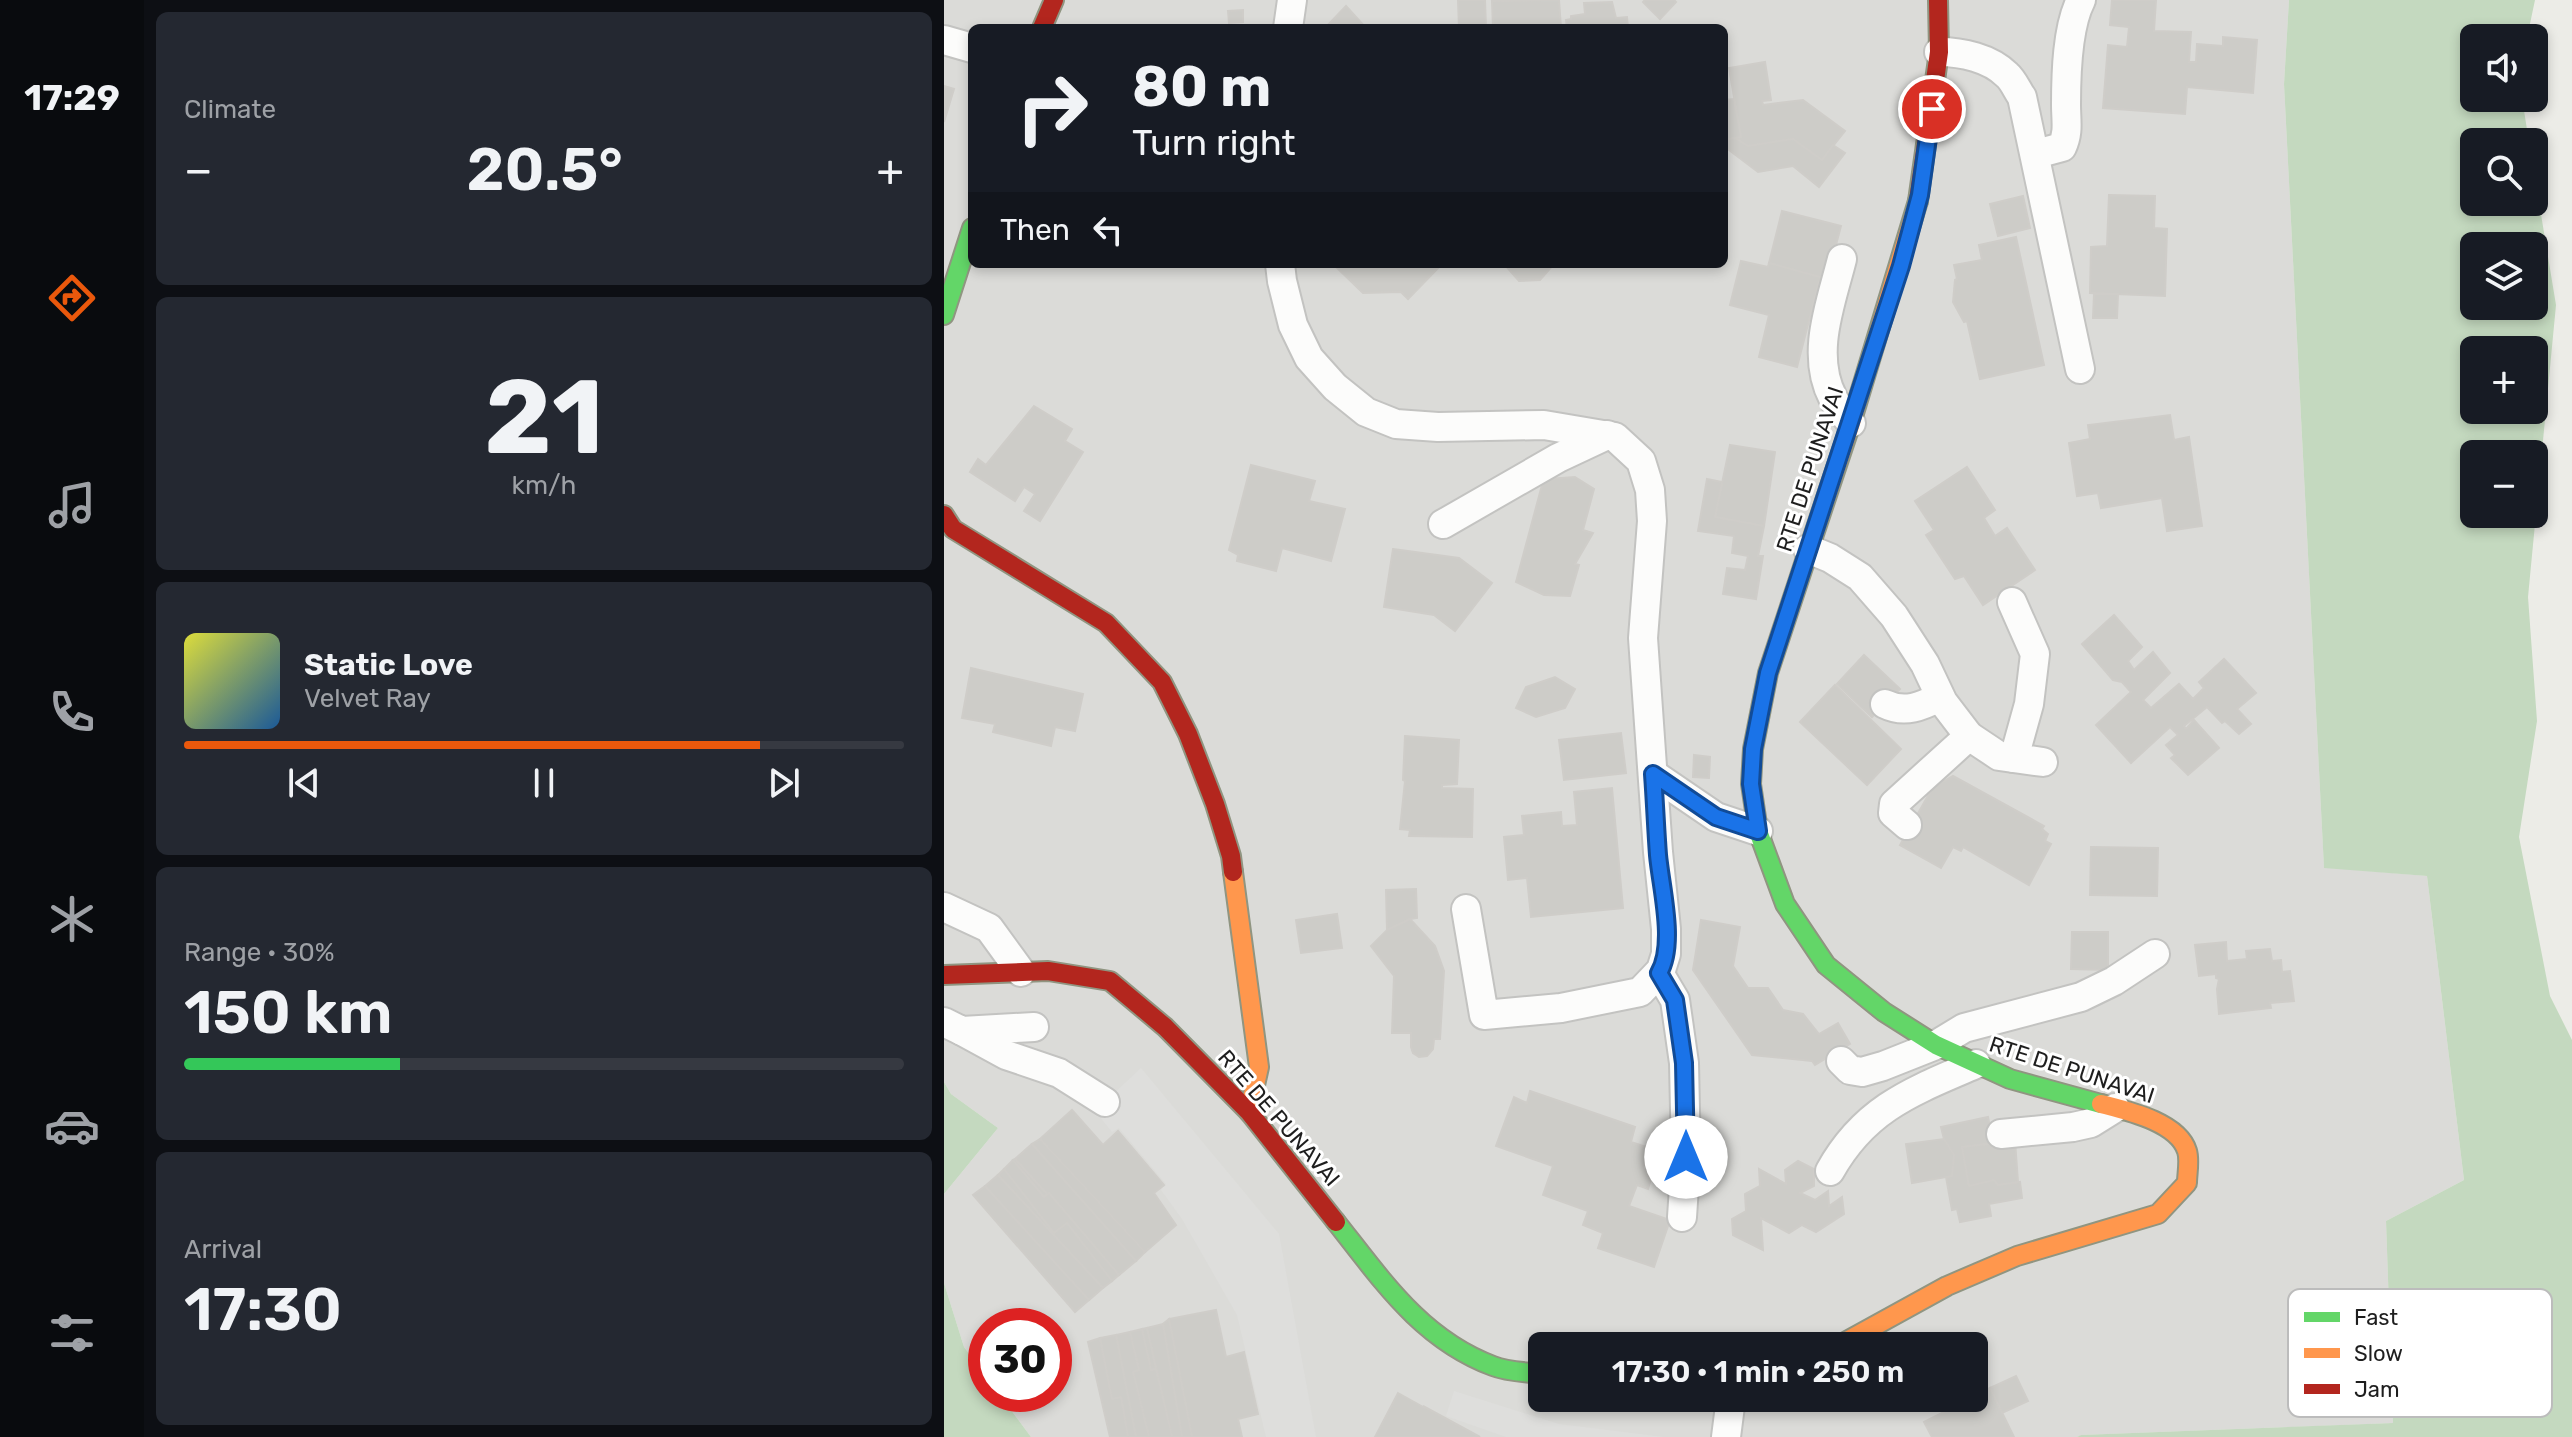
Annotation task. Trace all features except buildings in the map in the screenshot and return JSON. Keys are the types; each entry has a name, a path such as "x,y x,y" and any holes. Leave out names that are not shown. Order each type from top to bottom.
{"main road":[{"path":"1044,24 1054,0"},
{"name":"RTE DE PUNAVAI","path":"1863,1332 1947,1286 2017,1256 2158,1214 2187,1183 2188,1152 2176,1132 2135,1113 2010,1079 1936,1045 1884,1012 1826,965 1785,904 1758,831 1751,784 1753,745 1768,673 1901,266 1920,195 1939,52 1938,0"},
{"path":"944,315 968,240"},
{"path":"944,515 953,529 1106,623 1162,682 1188,734 1231,856 1259,1067 1249,1112"},
{"name":"RTE DE PUNAVAI","path":"944,975 1048,971 1110,981 1165,1027 1249,1112 1400,1302 1442,1341 1495,1367 1528,1372"}],"street":[{"path":"1289,24 1292,0"},
{"path":"2036,154 2062,147 2068,135 2066,104 2071,34 2081,0"},
{"path":"944,40 968,47"},
{"path":"1939,52 1955,52 1983,60 2007,74 2022,97 2080,369"},
{"path":"1842,259 1822,341 1823,364 1834,401 1851,423"},
{"path":"1280,268 1293,325 1309,358 1335,387 1366,412 1396,424 1438,427 1544,425 1615,437 1641,461 1650,490 1652,521 1643,638 1666,929 1666,954 1659,973 1640,992 1561,1008 1484,1015 1466,909"},
{"path":"1443,524 1558,458 1607,435"},
{"path":"1808,549 1830,558 1860,577 1894,616 1925,664 1940,697 1969,736 1999,756 2043,762"},
{"path":"2012,602 2035,654 2029,704 2014,758"},
{"path":"1885,704 1910,709 1940,697"},
{"path":"1907,825 1893,813 1894,804 1969,736"},
{"path":"1653,774 1716,817 1758,831"},
{"path":"944,907 989,928 1021,972"},
{"path":"1841,1061 1850,1070 1862,1072 1904,1059 1964,1028 2081,997 2114,981 2155,954"},
{"path":"1659,973 1675,1000 1684,1063 1686,1157 1682,1217"},
{"path":"953,1026 1034,1027"},
{"path":"953,1026 1006,1055 1059,1073 1105,1102"},
{"path":"1830,1171 1842,1148 1865,1123 1892,1103 1976,1064"},
{"path":"2001,1134 2091,1123 2115,1108"},
{"path":"1726,1437 1729,1412"}],"shaded area":[{"path":"944,0 2289,0 2284,84 2324,867 2427,876 2464,1180 2386,1221 2388,1289 2288,1289 2288,1417 2393,1417 2393,1423 2077,1437 1031,1437 1012,1412 1072,1412 1072,1308 968,1308 968,1352 944,1283 944,1194 998,1128 951,1094 944,1082"},
{"path":"1141,1068 1279,1234 1316,1437 1266,1437 1237,1315 1182,1219 1161,1190 1166,1184 1119,1128 1112,1132 1095,1111"},
{"path":"1454,1391 1559,1424 1664,1437 1506,1437 1446,1416"}],"green space":[{"path":"2289,0 2535,0 2530,24 2460,24 2460,112 2524,112 2527,128 2460,128 2460,216 2541,216 2544,232 2460,232 2460,320 2548,320 2548,257 2556,305 2548,388 2548,336 2460,336 2460,424 2545,424 2543,440 2460,440 2460,528 2535,528 2528,597 2537,721 2519,837 2550,996 2572,1040 2572,1437 2077,1437 2393,1423 2393,1417 2552,1417 2552,1289 2388,1289 2386,1221 2464,1180 2427,876 2324,868 2284,84"},
{"path":"944,1082 951,1094 998,1128 944,1194"},
{"path":"944,1283 968,1352 968,1412 1012,1412 1031,1437 944,1437"}],"traffic: fast":[{"path":"944,315 968,240"},
{"path":"1809,549 1768,673 1753,749 1751,784 1758,831 1785,904 1826,965 1884,1012 1936,1045 2010,1079 2101,1104"},
{"path":"1336,1222 1387,1286 1424,1324 1467,1354 1493,1366 1528,1373"}],"traffic: slow":[{"path":"1809,549 1851,423 1918,201"},
{"path":"1233,872 1259,1067 1249,1112"},
{"path":"1863,1332 1947,1286 2017,1256 2158,1214 2187,1183 2188,1155 2182,1141 2174,1132 2151,1119 2101,1104"}],"traffic: jam":[{"path":"1044,24 1054,0"},
{"path":"1918,201 1939,52 1938,0"},
{"path":"944,515 953,529 1106,623 1162,682 1188,734 1215,804 1233,872"},
{"path":"944,975 1048,971 1110,981 1165,1027 1249,1112 1336,1222"}],"route":[{"path":"1686,1157 1684,1063 1675,1000 1659,973 1666,954 1666,929 1653,774 1716,817 1758,831 1751,784 1753,749 1768,673 1901,266 1920,195 1932,109"}]}
